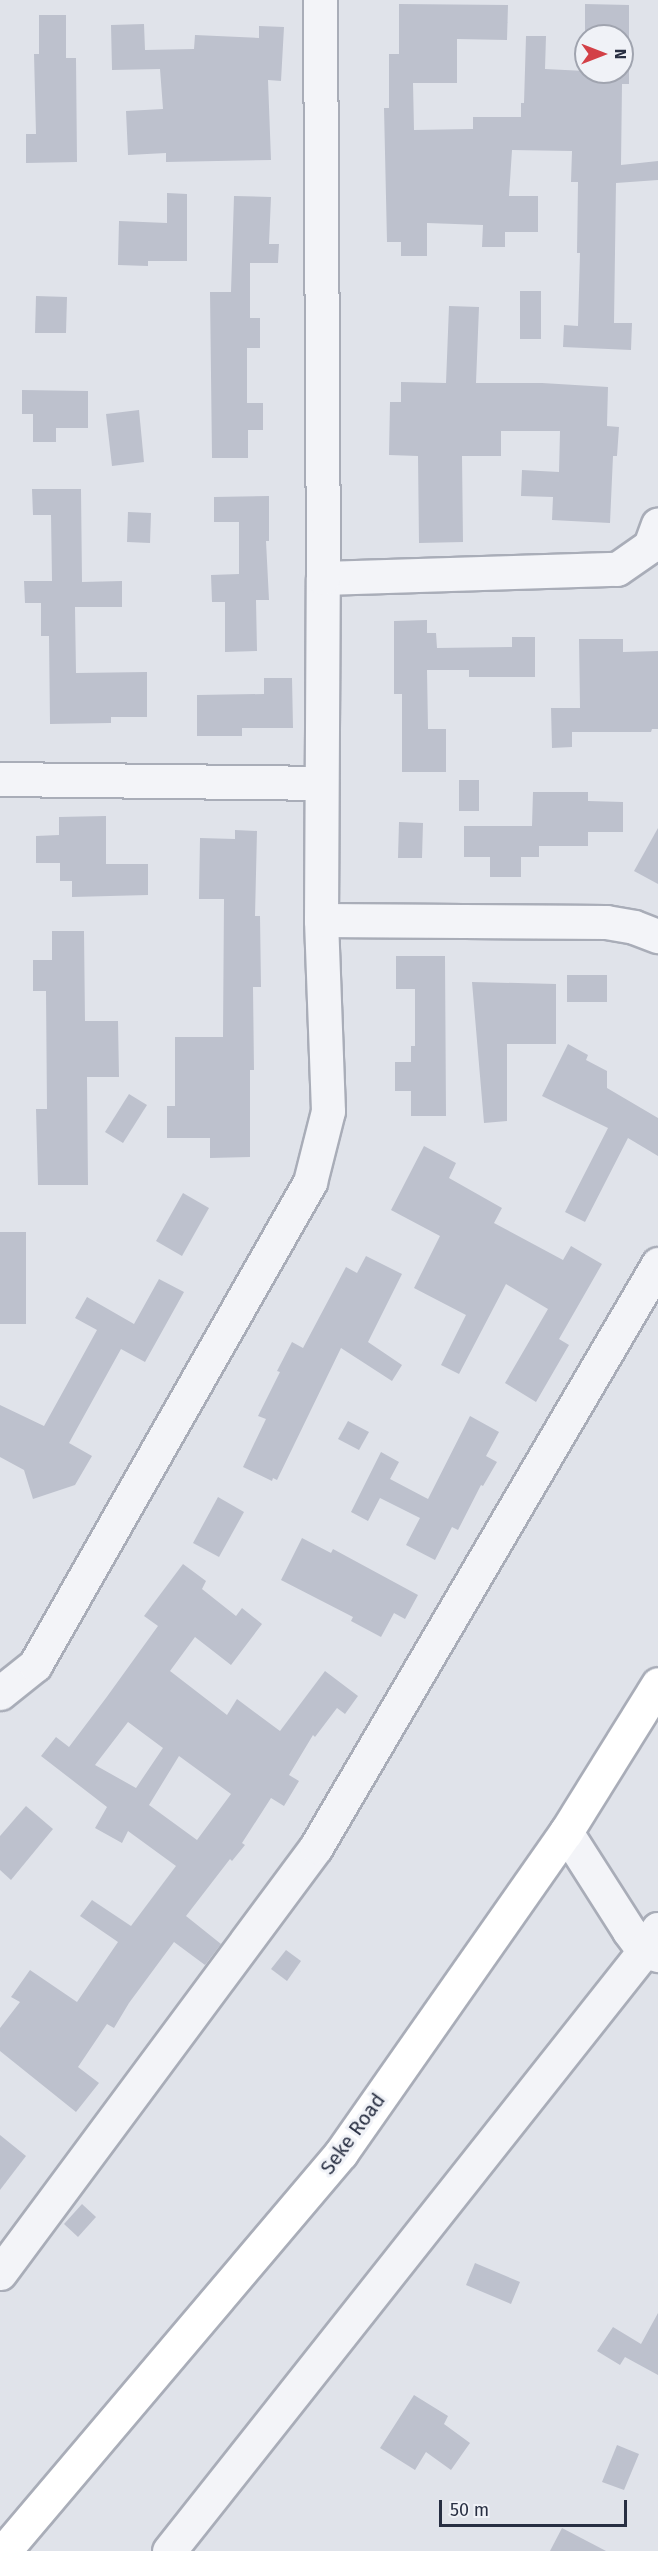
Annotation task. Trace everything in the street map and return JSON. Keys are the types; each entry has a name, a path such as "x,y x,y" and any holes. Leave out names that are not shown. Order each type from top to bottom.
{"main road":[{"name":"Seke Road","path":"4,2551 341,2153 566,1832 658,1684"}],"street":[{"path":"0,1693 35,1665 310,1182 328,1112 321,920 323,578 320,0"},
{"path":"323,578 617,569 650,546 658,524"},
{"path":"0,779 321,783"},
{"path":"321,920 606,922 634,927 658,936"},
{"path":"2,2268 316,1847 658,1264"},
{"path":"169,2551 654,1945 629,1931 566,1832"}],"building":[{"path":"399,4 508,5 507,40 457,39 457,83 413,83 414,130 473,129 473,117 521,117 521,103 524,103 526,36 546,36 545,69 574,70 574,84 622,84 621,165 658,161 658,180 616,183 614,323 632,323 631,350 563,347 564,325 578,326 580,253 577,253 578,182 571,182 572,151 512,150 509,196 538,196 538,232 505,232 505,247 482,247 483,225 427,223 427,256 401,256 401,242 387,242 384,108 389,108 389,54 399,54"},
{"path":"585,4 629,5 629,24 585,24"},
{"path":"39,15 66,15 66,58 76,58 77,162 26,163 26,134 36,134 34,54 39,54"},
{"path":"144,24 145,50 194,49 195,35 259,38 259,26 284,27 281,81 268,80 271,160 166,162 166,153 128,155 126,111 163,109 160,69 112,70 111,25"},
{"path":"167,193 187,194 187,261 148,261 148,266 118,265 119,221 167,223"},
{"path":"234,196 271,197 269,244 279,244 278,263 250,263 250,318 260,318 260,348 247,348 247,403 263,403 263,430 248,430 248,458 212,458 210,292 231,292"},
{"path":"520,291 541,291 541,339 520,339"},
{"path":"36,296 67,297 66,333 35,333"},
{"path":"449,306 479,307 476,383 542,383 608,387 607,426 619,427 617,456 613,456 610,523 552,520 553,497 521,496 522,470 559,472 560,431 501,431 501,456 462,456 463,542 419,543 418,456 389,455 390,402 401,402 401,382 446,383"},
{"path":"22,390 88,391 88,428 56,428 56,442 33,442 33,414 22,414"},
{"path":"139,410 144,462 112,466 106,414"},
{"path":"32,489 81,489 82,582 122,581 122,607 75,607 76,673 147,672 147,717 111,717 111,723 50,724 49,636 41,636 41,603 25,603 24,581 52,581 51,515 33,515"},
{"path":"269,496 269,541 266,541 269,600 256,600 257,651 225,652 225,602 212,602 211,575 239,574 239,522 214,522 214,497"},
{"path":"128,512 151,513 150,543 127,542"},
{"path":"427,620 427,633 436,633 437,648 512,647 512,637 535,637 535,677 469,677 469,670 427,670 428,729 446,729 446,772 402,772 402,694 394,694 394,621"},
{"path":"579,639 623,639 623,652 658,651 658,729 652,729 651,732 572,732 572,747 552,748 551,708 580,708"},
{"path":"264,678 292,678 293,728 242,728 242,736 197,736 197,695 264,694"},
{"path":"459,780 479,780 479,811 459,811"},
{"path":"533,792 588,792 588,801 623,802 623,832 588,832 588,846 539,846 539,857 521,857 521,877 490,877 490,857 464,857 464,826 532,826"},
{"path":"106,816 106,864 148,864 148,895 72,897 72,881 60,881 60,863 36,863 36,836 59,835 59,817"},
{"path":"399,822 423,823 422,858 398,858"},
{"path":"658,828 658,884 634,871"},
{"path":"235,830 257,831 255,916 260,916 261,987 253,987 254,1070 250,1070 250,1157 210,1158 210,1138 167,1138 167,1106 175,1106 175,1037 223,1037 224,899 199,899 200,838 235,839"},
{"path":"52,931 84,931 85,1021 118,1021 119,1077 87,1077 88,1185 38,1185 36,1109 47,1109 46,991 33,991 33,960 52,960"},
{"path":"396,956 445,956 446,1116 411,1116 411,1091 395,1091 395,1062 411,1062 411,1046 415,1046 415,989 396,989"},
{"path":"567,975 607,975 607,1002 567,1002"},
{"path":"472,982 556,984 556,1044 507,1044 507,1121 484,1123"},
{"path":"568,1044 588,1055 586,1060 607,1071 607,1088 658,1118 658,1156 628,1138 585,1222 565,1212 608,1128 542,1096"},
{"path":"129,1094 147,1105 123,1143 105,1132"},
{"path":"424,1146 456,1163 449,1178 502,1208 494,1223 563,1260 571,1246 602,1264 559,1339 569,1345 536,1402 505,1383 548,1309 506,1284 459,1374 441,1365 466,1315 414,1288 440,1236 391,1210"},
{"path":"183,1193 209,1208 182,1256 156,1241"},
{"path":"0,1232 26,1232 26,1324 0,1324"},
{"path":"366,1256 402,1274 368,1342 402,1365 392,1381 341,1348 277,1480 273,1478 272,1481 243,1467 266,1419 258,1416 292,1342 303,1348 346,1267 357,1273"},
{"path":"159,1279 184,1292 145,1362 121,1349 69,1443 92,1456 75,1485 33,1499 24,1470 0,1457 0,1405 44,1426 97,1330 75,1318 87,1297 134,1324"},
{"path":"470,1416 499,1432 486,1456 497,1462 483,1486 481,1485 458,1530 452,1527 435,1560 406,1545 420,1518 380,1498 368,1521 351,1512 381,1452 399,1462 390,1479 428,1499"},
{"path":"348,1421 369,1432 359,1450 338,1439"},
{"path":"218,1497 244,1512 219,1557 193,1543"},
{"path":"302,1538 331,1553 333,1549 418,1595 405,1619 394,1613 381,1637 351,1621 353,1617 281,1580"},
{"path":"183,1564 206,1581 202,1589 236,1616 242,1608 262,1624 231,1665 195,1637 170,1671 227,1715 237,1699 280,1731 325,1671 358,1696 345,1714 337,1708 315,1737 313,1735 289,1775 299,1781 284,1806 271,1798 242,1843 245,1845 232,1861 230,1859 186,1916 221,1944 205,1965 174,1942 129,2003 114,2028 107,2024 78,2067 99,2083 76,2112 0,2051 0,2028 20,2002 11,1997 30,1970 77,2002 118,1942 80,1916 92,1900 131,1926 176,1866 128,1831 122,1843 95,1828 107,1807 41,1756 56,1737 69,1747 106,1698 158,1626 144,1616","holes":["128,1722 163,1748 136,1788 95,1765","179,1756 231,1794 197,1840 149,1805"]},
{"path":"26,1806 53,1829 11,1880 0,1870 0,1836"},
{"path":"286,1950 301,1961 287,1981 271,1969"},
{"path":"0,2135 26,2156 0,2190"},
{"path":"82,2204 96,2217 78,2237 64,2224"},
{"path":"475,2263 520,2282 511,2304 466,2285"},
{"path":"658,2313 658,2375 625,2357 620,2365 597,2351 613,2327 641,2344"},
{"path":"414,2395 448,2416 444,2424 470,2443 451,2470 426,2452 415,2470 380,2448"},
{"path":"617,2445 639,2454 624,2490 602,2482"},
{"path":"562,2528 606,2551 550,2551"}]}
